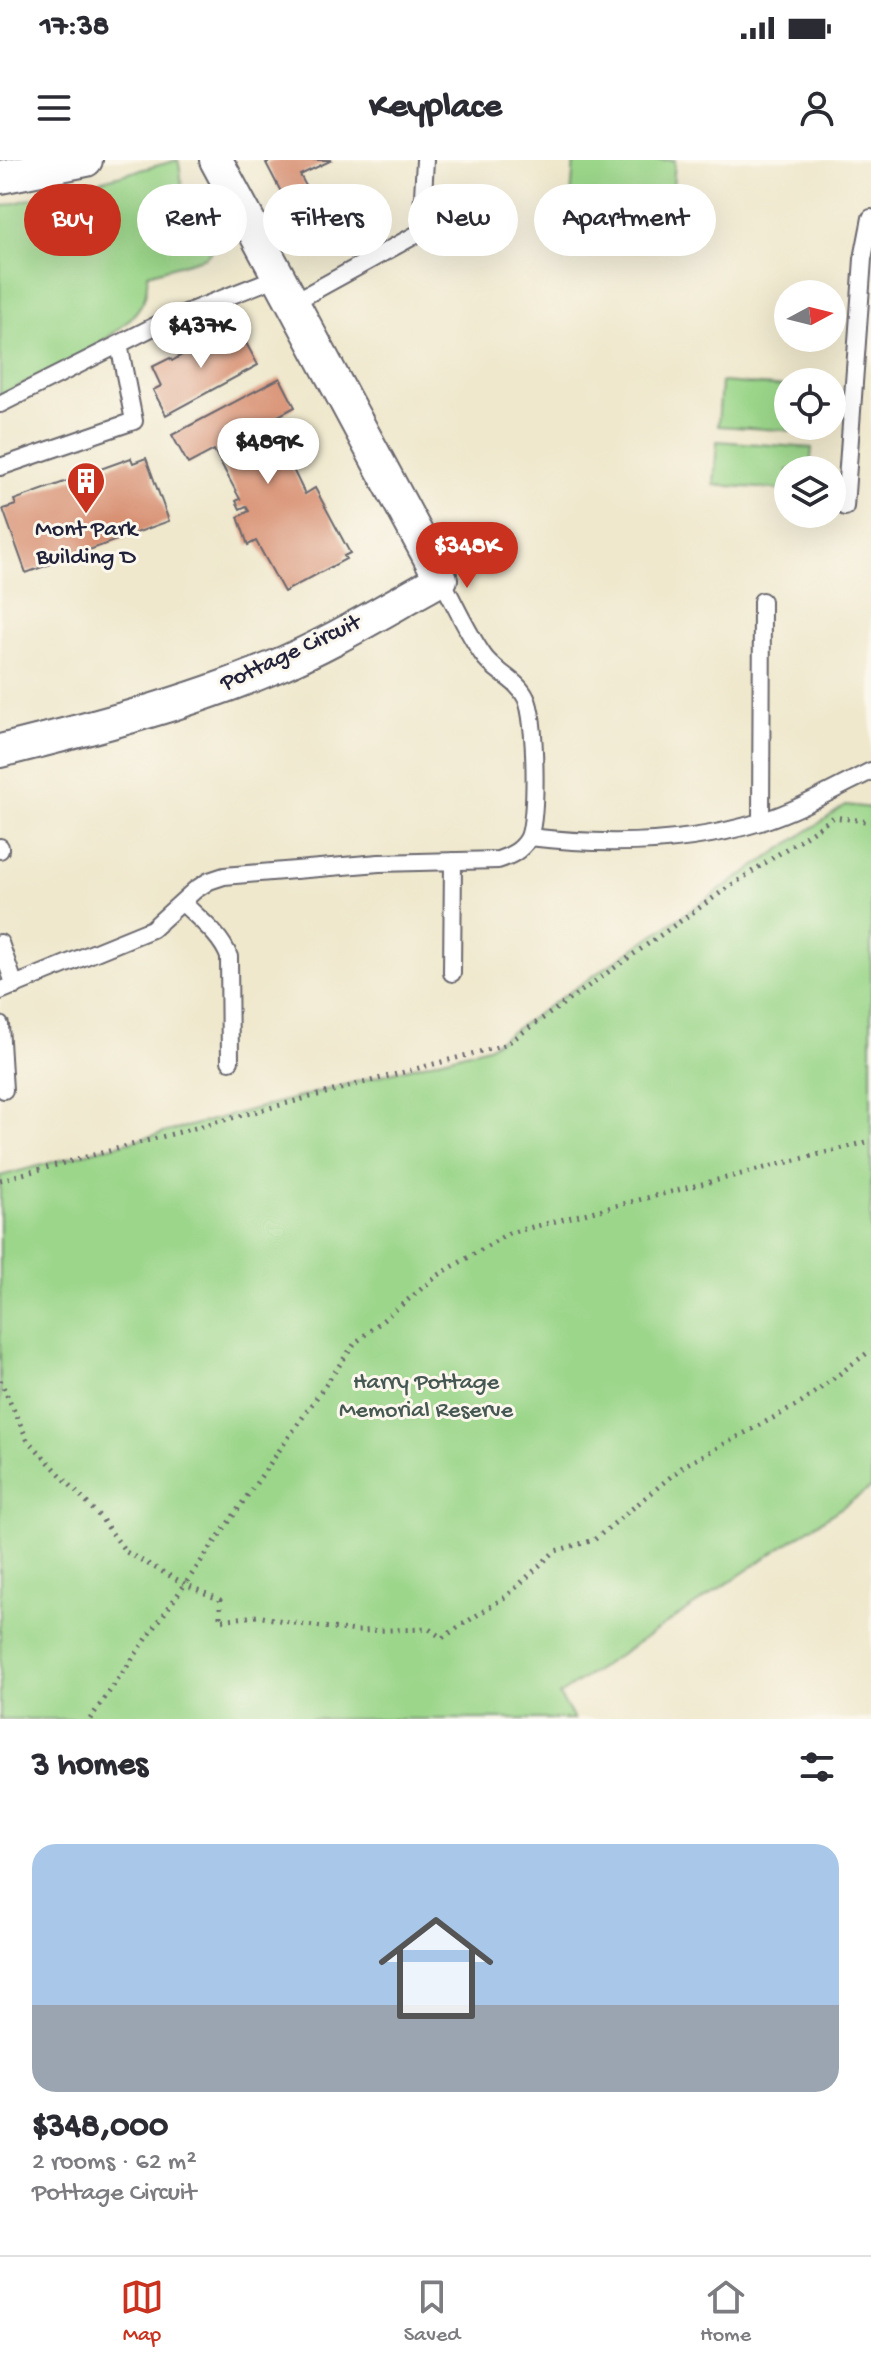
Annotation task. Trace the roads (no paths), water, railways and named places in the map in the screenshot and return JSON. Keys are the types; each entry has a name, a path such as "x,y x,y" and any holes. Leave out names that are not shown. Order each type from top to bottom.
{"street":[{"path":"0,177 86,160"},
{"path":"216,160 441,579"},
{"name":"Pottage Circuit","path":"0,751 96,727 197,696 276,666 441,579"}],"lane":[{"path":"0,404 165,321 285,290 421,232 425,160"},
{"path":"846,493 863,259 871,218"},
{"path":"0,467 134,421 119,344"},
{"path":"0,943 7,988 152,929 209,881 234,875 349,865 498,860 512,855 529,837 532,823 532,715 526,697 483,656 441,579"},
{"path":"761,822 762,601"},
{"path":"529,837 640,842 688,838 761,822 871,771"},
{"path":"452,973 453,861"},
{"path":"182,902 215,934 229,957 230,1061"},
{"path":"0,1025 4,1090"}],"place":[{"name":"Mont Park Building D","path":"86,515"}],"park label":[{"name":"Harry Pottage Memorial Reserve","path":"426,1397"}]}
